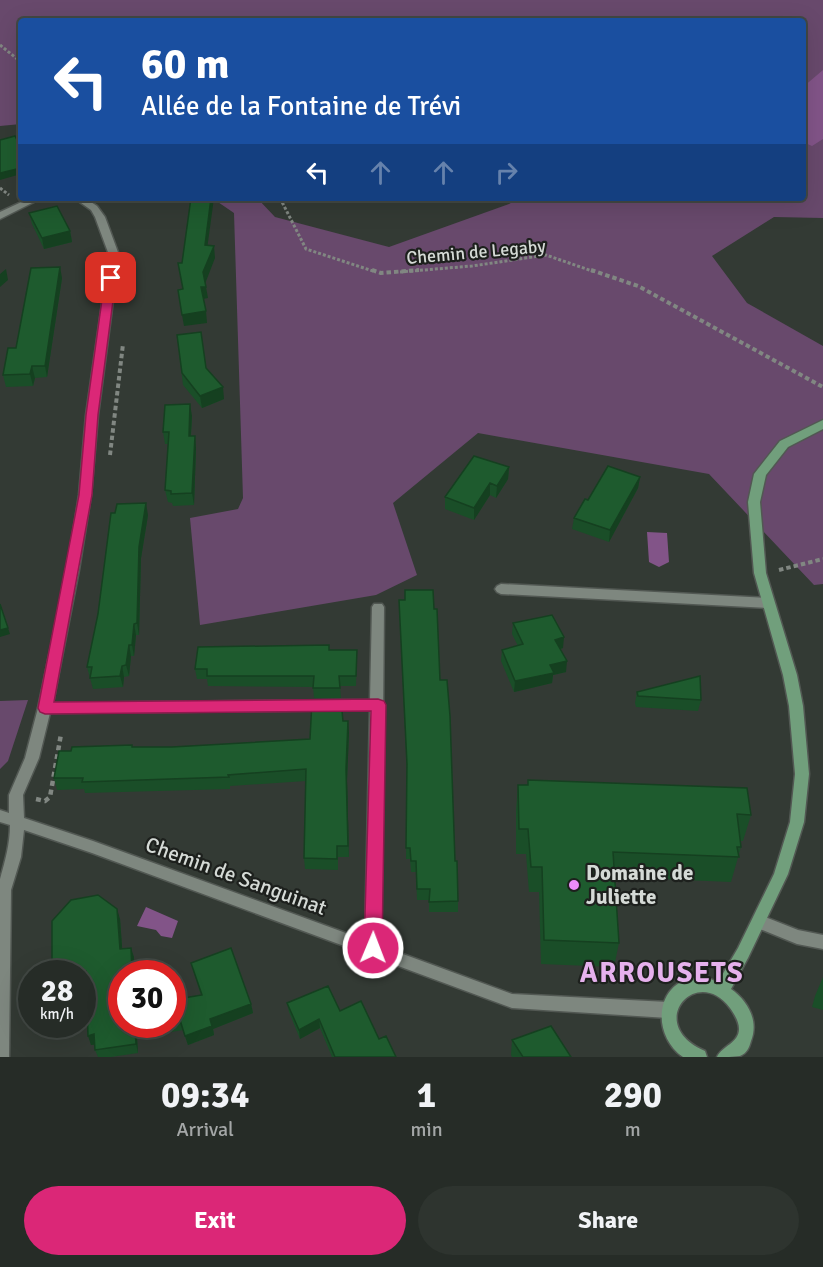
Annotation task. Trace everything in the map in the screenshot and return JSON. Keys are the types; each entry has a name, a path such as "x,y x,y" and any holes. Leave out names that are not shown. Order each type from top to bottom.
{"main road":[{"path":"722,990 782,874 797,822 802,774 796,706 790,675 760,573 754,502 760,474 784,444 823,424"},
{"path":"699,1057 681,1047 672,1035 668,1023 668,1010 672,1000 688,987 711,986 733,998 742,1009 746,1021 747,1034 741,1046 725,1057"}],"street":[{"path":"0,216 31,201"},
{"path":"1,1057 4,890 14,857 16,795 32,758 45,708 85,495 92,415 114,255 100,217 94,208 84,201"},
{"path":"501,589 768,603"},
{"path":"373,948 378,607"},
{"path":"45,708 378,705"},
{"name":"Chemin de Sanguinat","path":"0,816 93,847 373,948 512,1001 668,1010"},
{"path":"759,922 797,937 823,942"}],"path":[{"path":"0,45 18,60"},
{"path":"0,188 8,195"},
{"name":"Chemin de Legaby","path":"282,201 306,249 381,273 472,266 546,255 638,286 823,387"},
{"path":"760,573 823,559"}],"shaded area":[{"path":"0,0 823,0 823,218 774,217 712,256 747,303 823,346 823,584 814,585 709,474 478,433 393,503 417,575 376,595 200,625 190,518 238,509 243,498 234,213 216,201 260,201 275,217 389,247 514,201 806,201 806,18 18,18 18,124 0,126"},
{"path":"823,70 823,139 812,146 806,143 806,84"},
{"path":"647,532 667,533 669,562 659,567 649,562"},
{"path":"28,700 8,761 0,769 0,701"},
{"path":"146,907 178,921 172,938 161,936 156,930 137,926"}],"building":[{"path":"15,136 18,140 18,169 0,173 0,140"},
{"path":"191,201 211,201 205,245 214,246 203,272 206,287 201,287 206,311 182,315 178,290 183,289 178,263 182,263"},
{"path":"57,206 70,231 42,238 29,213"},
{"path":"60,267 45,366 32,366 30,374 3,375 8,348 16,348 31,268"},
{"path":"201,332 206,368 223,387 200,396 182,373 177,335"},
{"path":"190,404 189,436 195,436 192,493 171,494 171,491 165,490 169,432 163,432 165,405"},
{"path":"474,456 509,467 497,486 490,483 474,508 445,497"},
{"path":"608,466 640,477 610,530 574,518 585,499 588,500"},
{"path":"146,503 139,547 137,623 134,624 132,645 129,645 126,665 122,666 120,676 90,678 92,667 87,667 98,614 111,513 115,513 117,504"},
{"path":"405,590 433,590 434,609 437,609 440,680 447,680 450,716 458,901 429,902 430,889 417,889 416,861 411,861 410,848 406,848 407,764 399,600 405,600"},
{"path":"0,604 8,628 0,630"},
{"path":"552,615 564,637 555,640 567,661 550,665 554,673 515,681 502,650 523,644 513,623"},
{"path":"329,645 329,650 357,650 356,676 339,676 340,688 313,688 314,676 207,676 207,669 195,669 198,647"},
{"path":"700,676 701,700 638,696 637,692"},
{"path":"312,701 341,701 343,721 348,721 346,769 348,846 337,846 337,859 304,858 306,769 228,775 229,777 82,782 83,778 54,778 59,751 71,751 72,747 132,745 132,747 172,747 310,739"},
{"name":"Domaine de Juliette","path":"528,780 747,788 751,815 737,814 741,847 737,847 739,857 613,852 619,943 544,940 542,867 531,867 528,829 519,829 518,785 528,785"},
{"path":"98,895 117,909 120,949 131,948 131,960 108,960 108,1038 136,1038 136,1044 95,1050 96,960 52,960 52,921 71,900"},
{"path":"231,948 251,1004 210,1019 212,1026 186,1036 186,998 202,995 191,963"},
{"path":"328,986 340,1011 361,1001 379,1039 386,1036 396,1057 335,1057 319,1019 299,1030 287,1003"},
{"path":"551,1026 571,1057 523,1057 512,1040"}],"place":[{"name":"Domaine de Juliette","path":"574,885"}],"district":[{"name":"ARROUSETS","path":"662,973"}],"route":[{"path":"111,278 92,415 85,495 73,570 45,708 378,705 373,948"}]}
